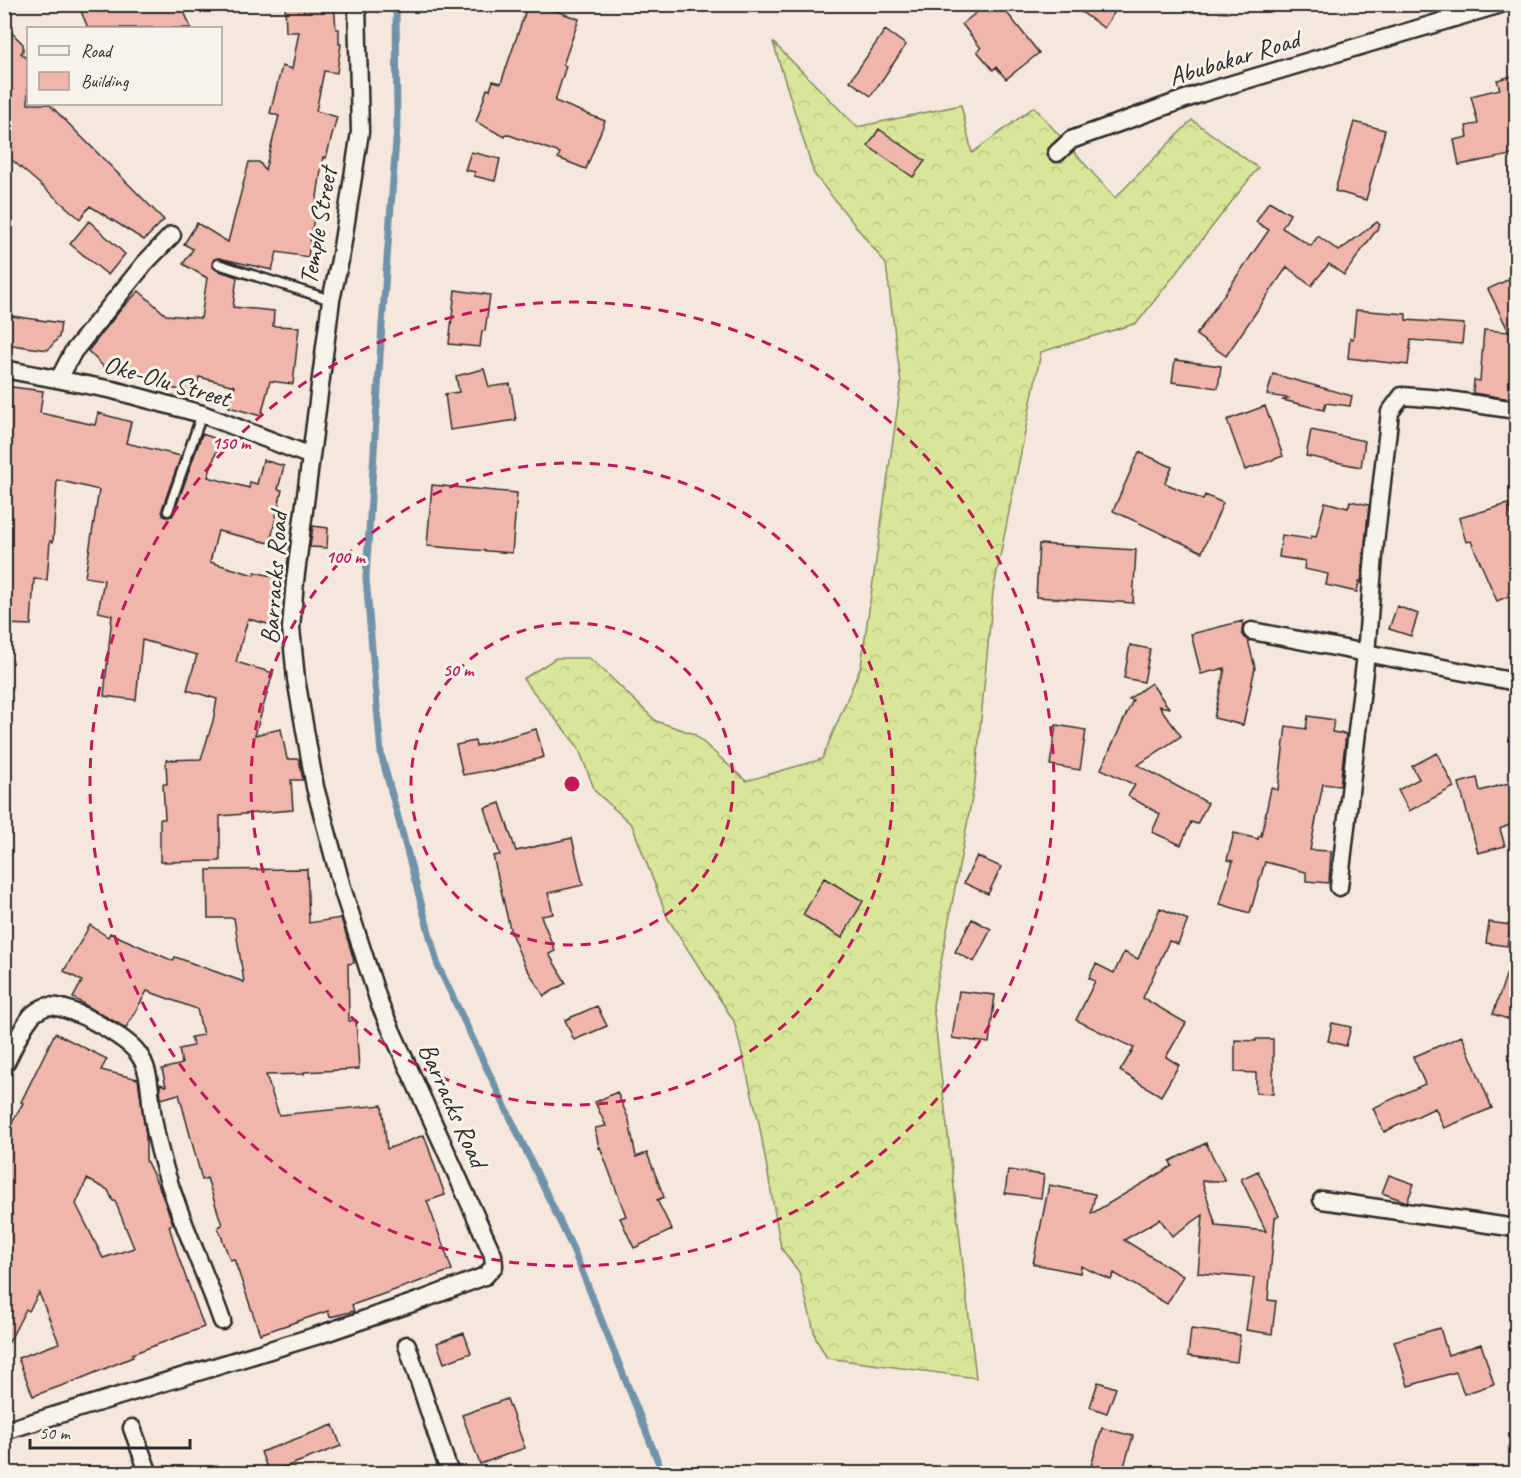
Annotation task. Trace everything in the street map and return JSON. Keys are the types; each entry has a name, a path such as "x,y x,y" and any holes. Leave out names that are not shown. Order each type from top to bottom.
{"street":[{"name":"Temple Street","path":"311,456 331,300 340,260 360,132 357,4"},
{"name":"Abubakar Road","path":"1057,153 1071,140 1202,93 1501,4"},
{"path":"59,380 73,352 145,262 172,235"},
{"name":"Oke-Olu Street","path":"4,369 113,390 202,414 311,456"},
{"path":"1339,887 1366,654 1375,543 1390,412 1402,396 1442,399 1516,410"},
{"name":"Barracks Road","path":"4,1431 319,1335 485,1276 494,1266 494,1255 380,1005 344,891 315,787 296,679 291,628 311,456"},
{"path":"1252,631 1516,682"},
{"path":"4,1066 30,1016 45,1007 62,1008 79,1015 119,1037 137,1052 147,1069 153,1120 169,1183 222,1321"},
{"path":"1322,1200 1516,1228"},
{"path":"407,1345 450,1473"},
{"path":"132,1428 149,1473"}],"lane":[{"path":"218,264 331,300"},
{"path":"168,511 202,414"}],"green space":[{"path":"773,42 857,127 961,105 972,153 1034,107 1115,198 1192,120 1258,168 1137,323 1041,352 993,592 975,782 933,1005 976,1378 827,1358 816,1339 799,1272 781,1248 759,1123 734,1021 668,919 632,825 595,791 578,747 523,679 556,658 589,658 656,721 694,734 746,781 822,759 861,666 901,383 886,264 814,174"}],"building":[{"path":"78,4 181,4 191,27 88,27"},
{"path":"285,4 334,4 336,29 339,29 339,44 341,44 337,73 324,71 316,111 337,117 326,158 323,157 308,257 277,252 272,270 219,258 214,259 212,263 216,270 237,277 233,307 274,311 273,326 299,327 293,384 270,381 261,416 229,407 235,386 199,377 195,394 156,384 157,381 125,371 124,375 106,369 88,351 122,308 139,291 166,315 201,318 207,278 183,264 193,249 184,244 197,223 228,242 249,162 259,162 265,170 279,116 270,113 282,66 292,69 299,32 286,32"},
{"path":"528,4 579,19 563,65 566,66 555,101 605,121 586,169 558,158 560,153 506,134 505,137 476,122 487,89 490,90 493,81 501,83"},
{"path":"987,4 1000,4 1039,53 1006,79 996,67 993,70 977,51 981,48 962,24"},
{"path":"1070,4 1120,4 1104,28"},
{"path":"4,25 23,44 21,53 27,59 27,105 50,105 164,220 144,240 90,206 80,219 4,153"},
{"path":"885,30 906,45 871,96 850,81"},
{"path":"1516,75 1516,130 1514,131 1516,154 1459,165 1454,140 1468,137 1466,126 1478,124 1471,96 1500,89 1497,80"},
{"path":"1354,122 1385,130 1366,200 1335,191"},
{"path":"879,129 925,161 913,177 868,146"},
{"path":"471,152 500,159 495,181 474,176 475,172 465,170"},
{"path":"1269,201 1290,214 1282,228 1311,246 1318,236 1339,251 1377,222 1380,225 1344,275 1329,264 1311,286 1287,267 1226,356 1196,335 1269,230 1256,222"},
{"path":"89,221 125,254 108,275 70,244"},
{"path":"1516,276 1516,359 1511,399 1473,393 1474,380 1480,381 1484,330 1509,332 1488,289"},
{"path":"455,290 490,295 485,331 482,331 480,347 449,344"},
{"path":"1356,310 1406,314 1406,320 1464,324 1462,344 1411,340 1408,365 1348,358 1350,338 1353,339"},
{"path":"4,315 61,323 59,337 48,350 4,344"},
{"path":"1175,360 1221,366 1218,388 1172,382"},
{"path":"484,369 489,387 510,384 516,420 450,430 445,394 459,392 456,376"},
{"path":"1273,374 1352,396 1350,406 1326,403 1324,410 1283,400 1288,398 1267,395"},
{"path":"4,386 43,391 40,413 95,425 98,413 131,422 126,443 181,456 162,509 166,517 174,513 202,434 220,440 208,477 249,488 250,482 257,484 263,460 284,466 278,489 282,490 270,543 218,531 210,562 254,575 255,572 283,579 272,625 248,619 236,662 273,673 255,735 281,729 287,759 299,759 303,780 291,780 293,810 220,816 220,861 160,862 160,819 165,819 163,784 167,784 166,760 201,759 213,721 217,699 187,690 197,655 142,640 136,700 104,696 112,615 98,612 104,580 85,577 99,490 57,480 53,542 50,541 47,580 34,579 31,625 4,624"},
{"path":"1265,406 1283,456 1245,470 1227,420"},
{"path":"1311,430 1365,441 1361,467 1306,456"},
{"path":"1139,452 1172,467 1165,483 1203,500 1205,495 1223,503 1202,552 1113,511"},
{"path":"432,485 517,493 512,553 427,546"},
{"path":"1350,501 1369,505 1361,582 1359,581 1357,592 1326,585 1328,574 1304,569 1305,561 1279,557 1282,535 1310,539 1311,536 1316,537 1325,502 1348,508"},
{"path":"1508,504 1516,532 1516,593 1497,601 1471,541 1466,542 1459,518"},
{"path":"313,526 328,528 327,548 310,547"},
{"path":"1039,544 1136,550 1133,603 1036,597"},
{"path":"1397,606 1418,614 1411,636 1389,629"},
{"path":"1243,621 1242,634 1248,640 1255,668 1243,725 1214,718 1225,668 1201,674 1191,634"},
{"path":"1130,645 1150,649 1144,682 1124,678"},
{"path":"1151,683 1169,708 1159,706 1181,736 1138,765 1208,803 1197,824 1191,822 1181,845 1152,832 1160,814 1128,796 1135,785 1101,769 1133,700 1129,699"},
{"path":"1308,716 1334,720 1332,732 1346,734 1340,786 1323,784 1310,850 1331,851 1329,883 1306,881 1306,872 1265,862 1250,913 1220,904 1233,861 1227,860 1234,833 1258,839 1261,836 1271,788 1278,790 1286,726 1306,729"},
{"path":"1056,725 1086,730 1080,770 1050,765"},
{"path":"536,729 544,757 492,772 491,770 463,775 456,745 475,741 476,746"},
{"path":"1437,753 1454,787 1409,811 1398,790 1419,779 1412,766"},
{"path":"1477,778 1480,791 1516,781 1516,822 1500,829 1505,846 1478,853 1459,783"},
{"path":"500,803 516,851 572,838 583,885 548,893 553,914 541,916 555,951 549,954 566,983 544,996 524,964 511,933 493,856 500,855 485,808"},
{"path":"977,856 1001,867 988,894 964,883"},
{"path":"307,869 309,923 341,918 353,957 354,963 348,964 349,1021 356,1020 359,1069 266,1075 279,1115 382,1105 387,1149 424,1135 445,1195 427,1201 452,1270 352,1305 354,1311 330,1317 328,1311 260,1334 234,1259 230,1260 218,1227 222,1225 207,1178 202,1180 179,1094 161,1099 160,1084 166,1086 162,1069 182,1064 179,1049 193,1046 191,1037 203,1035 197,1009 147,991 126,1028 73,998 82,981 64,971 90,925 108,937 110,933 173,961 175,957 244,982 234,918 208,918 207,870"},
{"path":"824,878 863,901 842,938 803,915"},
{"path":"1160,908 1188,920 1178,944 1169,941 1143,998 1186,1023 1166,1057 1179,1065 1161,1096 1120,1071 1134,1048 1076,1020 1095,981 1089,978 1096,964 1114,973 1124,952 1138,959"},
{"path":"972,919 991,929 974,962 955,952"},
{"path":"1489,922 1510,925 1507,946 1486,943"},
{"path":"1514,952 1516,953 1516,1022 1493,1014"},
{"path":"959,991 995,995 989,1043 952,1038"},
{"path":"597,1006 607,1026 574,1040 565,1020"},
{"path":"1332,1023 1351,1027 1346,1046 1328,1041"},
{"path":"55,1033 107,1059 101,1070 138,1079 146,1135 146,1160 173,1224 169,1226 178,1256 204,1327 132,1354 133,1357 33,1396 18,1358 59,1343 39,1293 29,1311 26,1309 4,1352 4,1137 23,1103 21,1102","holes":["87,1179 108,1190 115,1201 134,1248 103,1258 76,1204"]},
{"path":"1462,1036 1492,1108 1444,1128 1435,1108 1384,1132 1373,1108 1425,1084 1413,1057"},
{"path":"1256,1039 1273,1039 1273,1094 1256,1093 1256,1073 1235,1072 1235,1040 1256,1041"},
{"path":"617,1092 629,1120 636,1157 647,1153 664,1197 657,1200 672,1230 634,1248 620,1218 626,1216 599,1148 595,1128 606,1126 595,1102"},
{"path":"1206,1143 1225,1181 1202,1181 1216,1226 1266,1231 1241,1179 1258,1171 1279,1216 1275,1218 1268,1300 1276,1301 1272,1334 1246,1330 1254,1278 1198,1273 1203,1215 1172,1236 1160,1219 1124,1240 1183,1276 1167,1304 1114,1273 1111,1280 1081,1266 1080,1273 1033,1264 1049,1185 1095,1194 1091,1214 1172,1166 1170,1161"},
{"path":"1008,1170 1044,1175 1041,1198 1005,1193"},
{"path":"1389,1175 1414,1184 1407,1202 1382,1193"},
{"path":"1440,1328 1448,1355 1481,1344 1494,1384 1464,1394 1456,1372 1408,1386 1394,1341"},
{"path":"1191,1329 1240,1335 1237,1362 1188,1356"},
{"path":"464,1333 471,1353 444,1363 437,1343"},
{"path":"1098,1382 1116,1388 1107,1413 1090,1407"},
{"path":"507,1399 525,1448 480,1464 462,1415"},
{"path":"333,1425 341,1446 269,1473 261,1452"},
{"path":"1102,1428 1133,1436 1122,1473 1089,1473"}],"waterway":[{"path":"396,4 397,127 366,578 381,754 438,966 573,1249 663,1474"}]}
